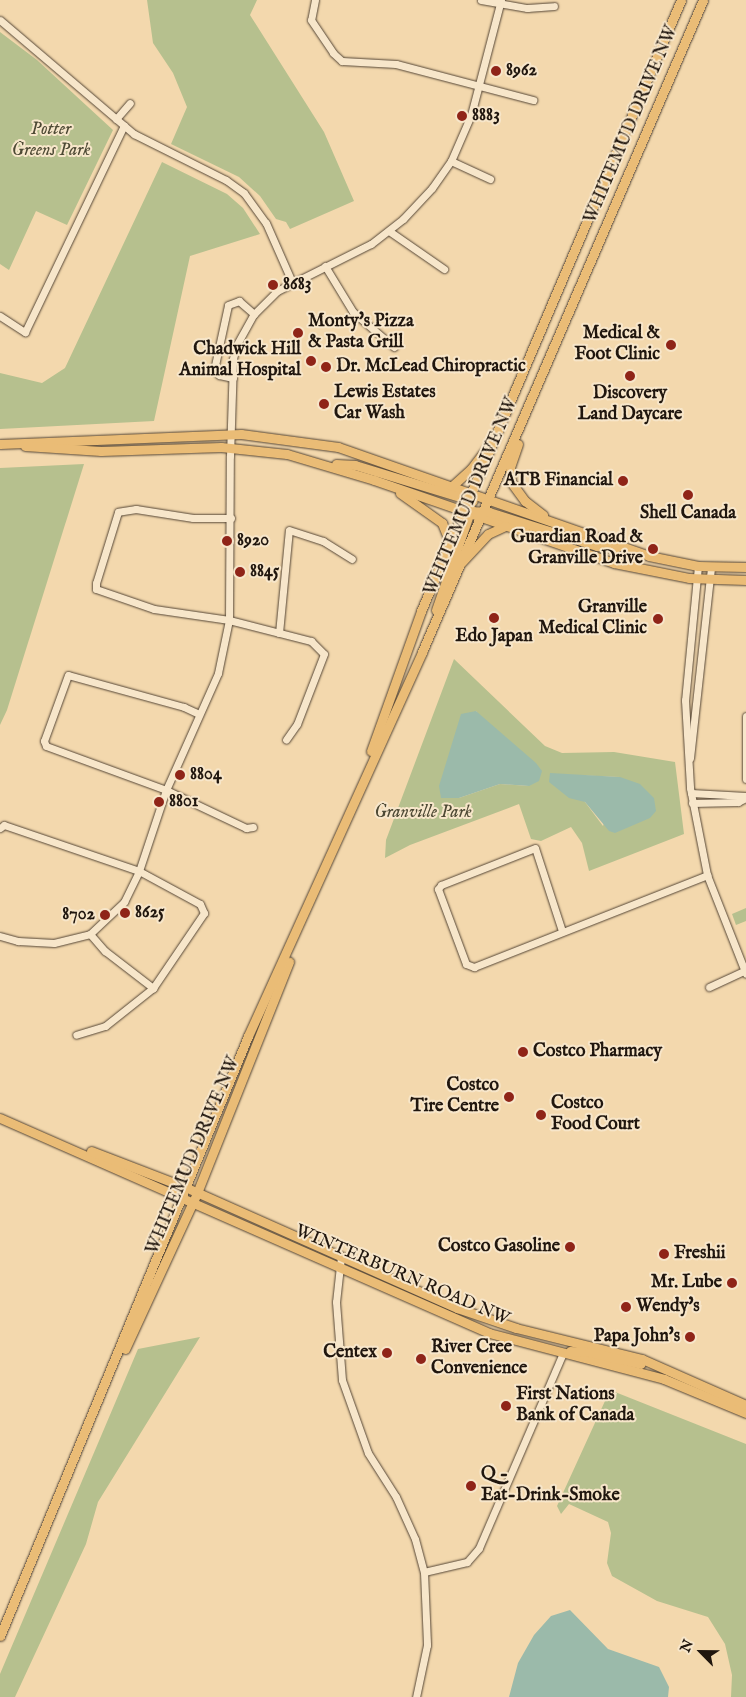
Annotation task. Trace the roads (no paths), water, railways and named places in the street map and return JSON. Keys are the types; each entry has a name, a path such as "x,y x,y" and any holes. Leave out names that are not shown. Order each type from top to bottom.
{"main road":[{"name":"WHITEMUD DRIVE NW","path":"360,785 408,644 450,543 469,505 496,436 681,0"},
{"name":"WHITEMUD DRIVE NW","path":"185,1187 248,1036 304,917 360,785 433,628 703,0"},
{"path":"522,421 522,435 510,467 511,482 525,501 554,523"},
{"path":"3,444 232,434 338,447 452,486 469,505 505,526 614,563 696,579 746,580"},
{"path":"452,486 471,469 496,436"},
{"path":"3,444 82,450 230,448 287,454 324,463 390,486 469,505 488,499 626,548 698,566 746,567"},
{"path":"324,463 355,465 469,505"},
{"path":"390,486 442,523 450,543"},
{"path":"433,628 440,591 469,505"},
{"path":"482,514 597,546 626,548"},
{"path":"460,564 470,558 488,534 505,526"},
{"name":"WHITEMUD DRIVE NW","path":"0,1636 187,1200 197,1192 254,1055 304,917"},
{"name":"WINTERBURN ROAD NW","path":"0,1118 187,1200 490,1320 607,1348 668,1369 746,1405"},
{"name":"WINTERBURN ROAD NW","path":"55,1141 80,1147 197,1192 489,1333 664,1379 746,1413"},
{"path":"185,1187 187,1200"},
{"name":"WHITEMUD DRIVE NW","path":"99,1402 143,1314 187,1200"},
{"path":"563,1352 589,1352 668,1369"}],"street":[{"path":"315,0 311,20 333,53 342,61 396,64 479,88 533,100"},
{"path":"481,0 527,8 554,6"},
{"path":"0,936 18,941 54,943 90,934 124,902 139,871 166,790 218,673 229,620 230,448 232,434 232,378 236,346 254,314 277,291 389,231 419,204 451,161 479,88 501,2"},
{"path":"0,20 116,119 148,143 226,180 244,193 266,223 292,282"},
{"path":"116,119 130,104"},
{"path":"0,316 25,332 124,125"},
{"path":"451,161 490,179"},
{"path":"389,231 444,269"},
{"path":"326,266 353,312 394,347"},
{"path":"232,378 219,375 214,370 228,304 239,301 254,314"},
{"path":"231,518 193,518 136,509 118,512 96,583 96,590 154,609 229,620 312,641 324,654 297,724 286,740"},
{"path":"279,633 290,530 323,541 352,559"},
{"path":"698,566 685,700 690,793 707,876 746,972 709,987"},
{"path":"689,769 709,580 712,567"},
{"path":"199,714 184,707 68,675 44,741 46,746 166,790 246,828 252,827"},
{"path":"746,716 746,779"},
{"path":"690,793 746,797"},
{"path":"692,803 738,802 746,797"},
{"path":"0,828 4,825 139,871 200,904 204,913 153,988 105,1026 76,1034"},
{"path":"562,931 535,848 441,885 438,889 470,968 707,876"},
{"path":"90,934 105,951 153,988"},
{"path":"340,1262 337,1338 342,1380 368,1453 396,1497 415,1539 424,1572 427,1645 416,1697"},
{"path":"424,1572 467,1562 479,1548 563,1352"}],"place":[{"name":"8962","path":"496,71"},
{"name":"8883","path":"462,116"},
{"name":"8683","path":"273,285"},
{"name":"Monty's Pizza & Pasta Grill","path":"298,333"},
{"name":"Medical & Foot Clinic","path":"671,345"},
{"name":"Chadwick Hill Animal Hospital","path":"311,361"},
{"name":"Dr. McLead Chiropractic","path":"326,367"},
{"name":"Discovery Land Daycare","path":"630,376"},
{"name":"Lewis Estates Car Wash","path":"324,404"},
{"name":"ATB Financial","path":"623,481"},
{"name":"Shell Canada","path":"688,495"},
{"name":"8920","path":"227,541"},
{"name":"Guardian Road & Granville Drive","path":"653,549"},
{"name":"8845","path":"240,572"},
{"name":"Edo Japan","path":"494,618"},
{"name":"Granville Medical Clinic","path":"658,619"},
{"name":"8804","path":"180,775"},
{"name":"8801","path":"159,802"},
{"name":"8625","path":"125,913"},
{"name":"8702","path":"105,915"},
{"name":"Costco Pharmacy","path":"523,1052"},
{"name":"Costco Tire Centre","path":"509,1097"},
{"name":"Costco Food Court","path":"541,1115"},
{"name":"Costco Gasoline","path":"570,1247"},
{"name":"Freshii","path":"664,1254"},
{"name":"Mr. Lube","path":"732,1283"},
{"name":"Wendy's","path":"626,1307"},
{"name":"Papa John's","path":"690,1337"},
{"name":"Centex","path":"387,1353"},
{"name":"River Cree Convenience","path":"421,1359"},
{"name":"First Nations Bank of Canada","path":"506,1406"},
{"name":"Q - Eat-Drink-Smoke","path":"471,1486"}],"park label":[{"name":"Potter Greens Park","path":"51,141"},
{"name":"Granville Park","path":"423,813"}]}
